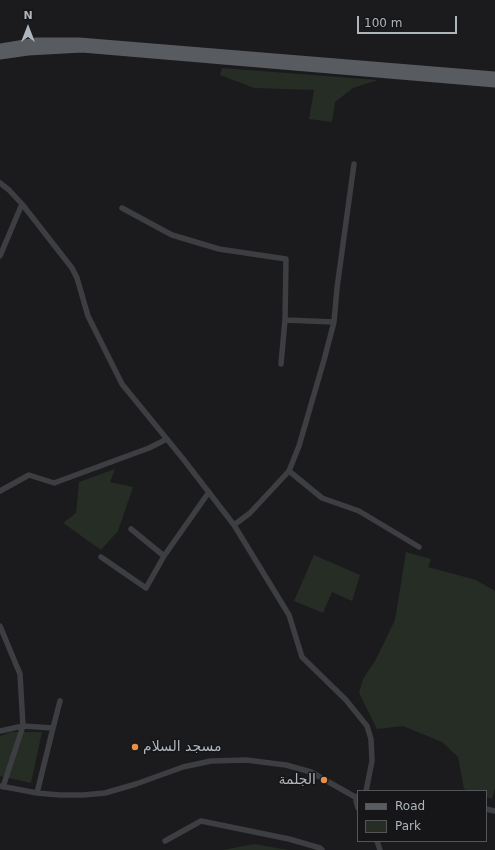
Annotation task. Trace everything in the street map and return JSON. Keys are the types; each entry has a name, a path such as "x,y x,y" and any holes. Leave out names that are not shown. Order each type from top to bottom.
{"main road":[{"path":"0,48 37,42 79,42 495,76"},
{"path":"0,55 35,50 82,48 495,83"}],"street":[{"path":"234,525 250,513 289,471 299,446 334,322 337,288 354,164"},
{"path":"0,183 22,204 72,268 77,278 88,316 122,384 234,525 289,615 302,656 346,700 367,726 371,744 372,761 366,790"},
{"path":"0,256 22,204"},
{"path":"122,208 172,235 219,249 286,259 285,320 282,364"},
{"path":"285,320 334,322"},
{"path":"0,491 29,475 54,483 149,448 167,439"},
{"path":"289,471 322,498 359,511 419,547"},
{"path":"101,557 146,588 164,556 209,492"},
{"path":"131,529 164,556"},
{"path":"0,626 20,674 23,726 2,786 37,793 67,795 105,793 136,784 183,767 211,761 246,760 286,765 311,772 357,797"},
{"path":"37,793 60,701"},
{"path":"0,731 23,726 53,728"},
{"path":"165,841 201,821 289,839 320,848 322,850"}],"green space":[{"path":"222,68 378,80 353,88 335,102 332,122 309,119 314,90 254,88 220,75"},
{"path":"115,469 110,482 133,487 118,531 101,550 63,523 76,513 79,482"},
{"path":"406,552 431,559 428,567 476,580 495,591 495,787 492,799 487,797 487,790 464,789 458,757 442,742 403,726 377,729 359,693 363,679 375,661 395,620"},
{"path":"314,555 360,575 352,601 332,592 323,613 294,601"},
{"path":"11,732 42,732 31,783 0,776 0,736"},
{"path":"254,844 288,850 223,850"}],"place":[{"name":"مسجد السلام","path":"135,747"},
{"name":"الجلمة","path":"324,780"}]}
